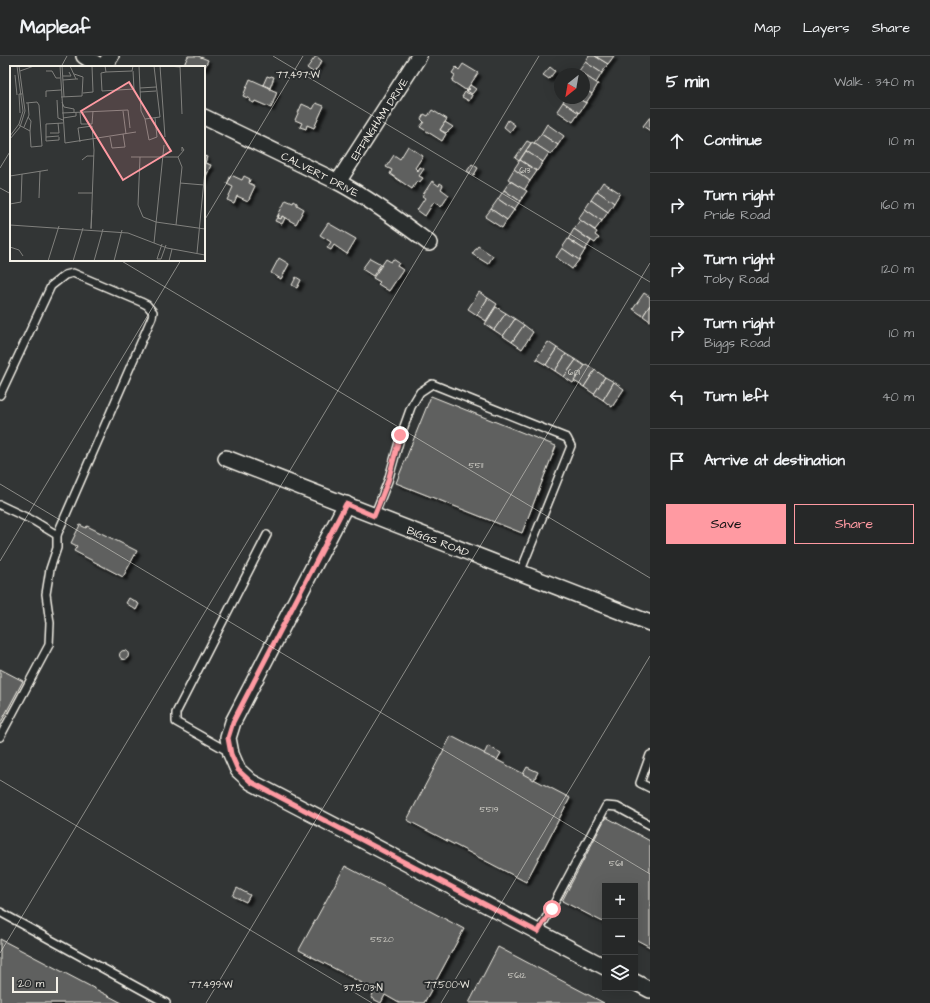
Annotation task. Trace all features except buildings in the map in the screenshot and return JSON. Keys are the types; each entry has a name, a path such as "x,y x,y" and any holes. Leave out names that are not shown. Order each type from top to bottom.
{"street":[{"path":"84,56 100,66"},
{"path":"103,66 111,56"},
{"name":"EFFINGHAM DRIVE","path":"338,182 419,56"},
{"name":"CALVERT DRIVE","path":"205,117 359,193 403,223 428,243"},
{"name":"BIGGS ROAD","path":"226,458 650,623"},
{"path":"346,504 233,722 228,738 231,754 238,770 251,782 602,965"},
{"path":"638,984 650,990"}],"lane":[{"path":"0,395 51,286 65,275 73,274 141,302 147,305 153,312 57,535 57,548 50,569 46,594 50,623 49,645 0,737"},
{"path":"374,516 388,481 400,435 411,407 420,392 432,384 566,438 571,446 520,572"},
{"path":"0,505 34,521 57,535"},
{"path":"231,754 176,722 176,712 267,535"},
{"path":"650,755 640,783 650,788"},
{"path":"538,932 552,909 606,806 617,807 650,825"},
{"path":"0,912 166,1003"}],"route":[{"path":"400,435 388,481 374,516 346,504 233,722 228,738 231,754 238,770 251,782 538,932 552,909"}]}
